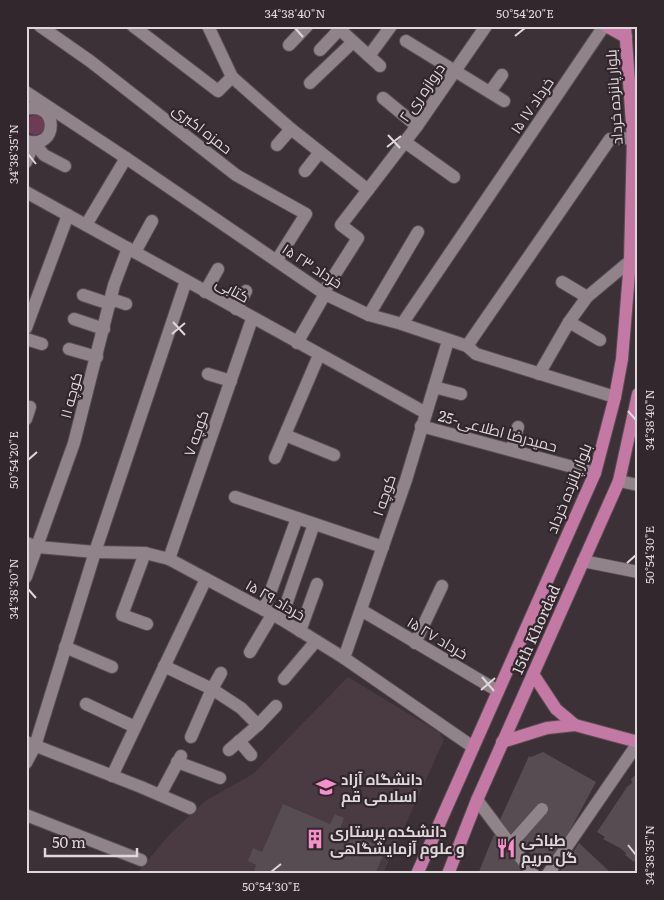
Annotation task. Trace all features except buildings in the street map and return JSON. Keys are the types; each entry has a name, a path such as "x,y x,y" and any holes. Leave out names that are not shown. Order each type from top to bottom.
{"main road":[{"path":"605,26 625,32"},
{"name":"بلوار پانزده خرداد","path":"417,874 595,473 615,397 622,359 630,261 633,138 625,32"},
{"name":"15th Khordad","path":"448,874 502,742 619,481 638,394"},
{"path":"533,674 556,709 575,725"},
{"path":"502,742 547,728 575,725 638,742"}],"street":[{"path":"133,26 218,92 232,77"},
{"path":"208,26 232,77 291,129 368,190"},
{"path":"289,45 308,26"},
{"path":"369,56 391,26"},
{"name":"دروازه ری ۲","path":"324,294 358,238 341,225 418,126 486,26"},
{"name":"۱۵ خرداد ۱۷","path":"402,324 605,26"},
{"name":"حمزه اکبری","path":"46,28 236,175 306,214 277,260"},
{"path":"320,50 338,28 380,66"},
{"path":"406,41 504,101"},
{"path":"310,83 353,42"},
{"path":"490,92 502,75"},
{"name":"۱۵ خرداد ۲۳","path":"26,92 44,108 126,158 324,294 369,315 467,346 476,354 615,397"},
{"path":"383,98 418,126"},
{"path":"26,109 44,108 50,119 50,131 43,140 30,142"},
{"path":"276,146 291,129"},
{"path":"467,346 610,139 633,138"},
{"path":"26,162 30,142"},
{"path":"30,142 44,155 65,166"},
{"path":"405,142 454,177"},
{"path":"305,171 320,152"},
{"path":"86,225 126,158"},
{"name":"کتابی","path":"26,192 426,413"},
{"path":"26,328 68,215"},
{"name":"کوچه ۱۱","path":"26,577 32,545 74,443 110,302 131,250 152,221"},
{"path":"369,315 418,232"},
{"path":"539,374 569,322 587,297 630,261"},
{"path":"204,292 218,269"},
{"path":"26,762 186,281"},
{"path":"562,282 587,297"},
{"path":"236,309 246,291"},
{"path":"297,343 324,294"},
{"path":"83,295 126,304"},
{"name":"کوچه ۷","path":"168,559 252,318"},
{"path":"74,319 104,329"},
{"path":"569,322 600,340"},
{"path":"26,339 42,344"},
{"name":"کوچه ۱","path":"344,658 406,480 448,341"},
{"path":"69,349 97,356"},
{"path":"275,458 319,355"},
{"path":"208,374 231,381"},
{"path":"434,387 461,394"},
{"name":"حمیدرضا اطلاعی-25","path":"422,426 595,473"},
{"path":"511,450 518,427"},
{"path":"285,435 334,455"},
{"path":"619,481 638,485"},
{"path":"235,497 383,547"},
{"path":"272,615 297,518"},
{"path":"250,652 272,615 314,524"},
{"name":"۱۵ خرداد ۲۹","path":"32,545 96,552 145,553 168,559 272,615 344,658 473,747"},
{"path":"145,553 122,615 147,624"},
{"path":"583,561 638,572"},
{"path":"112,776 206,579"},
{"path":"300,631 316,584"},
{"path":"415,643 442,586"},
{"name":"۱۵ خرداد ۲۷","path":"361,610 498,691"},
{"path":"284,679 316,641"},
{"path":"65,647 112,667"},
{"path":"164,666 212,689 241,708 258,725"},
{"path":"191,737 221,673"},
{"path":"86,704 135,727"},
{"path":"229,750 258,725 276,706"},
{"path":"239,741 251,755"},
{"path":"548,874 638,742"},
{"path":"31,744 190,808"},
{"path":"160,795 179,759 220,778"},
{"path":"477,800 533,874"},
{"path":"511,844 542,809"},
{"path":"26,815 141,860"}],"shaded area":[{"path":"31,115 39,115 45,121 45,129 39,135 31,135 25,129 25,121"},
{"name":"دانشگاه آزاد اسلامی قم","path":"348,677 439,732 444,740 383,874 136,874 170,834 205,801 253,774"}],"place":[{"name":"دانشگاه آزاد اسلامی قم","path":"326,787"},
{"name":"دانشکده پرستاری و علوم آزمایشگاهی","path":"315,839"},
{"name":"طباخی گل مریم","path":"506,848"}]}
